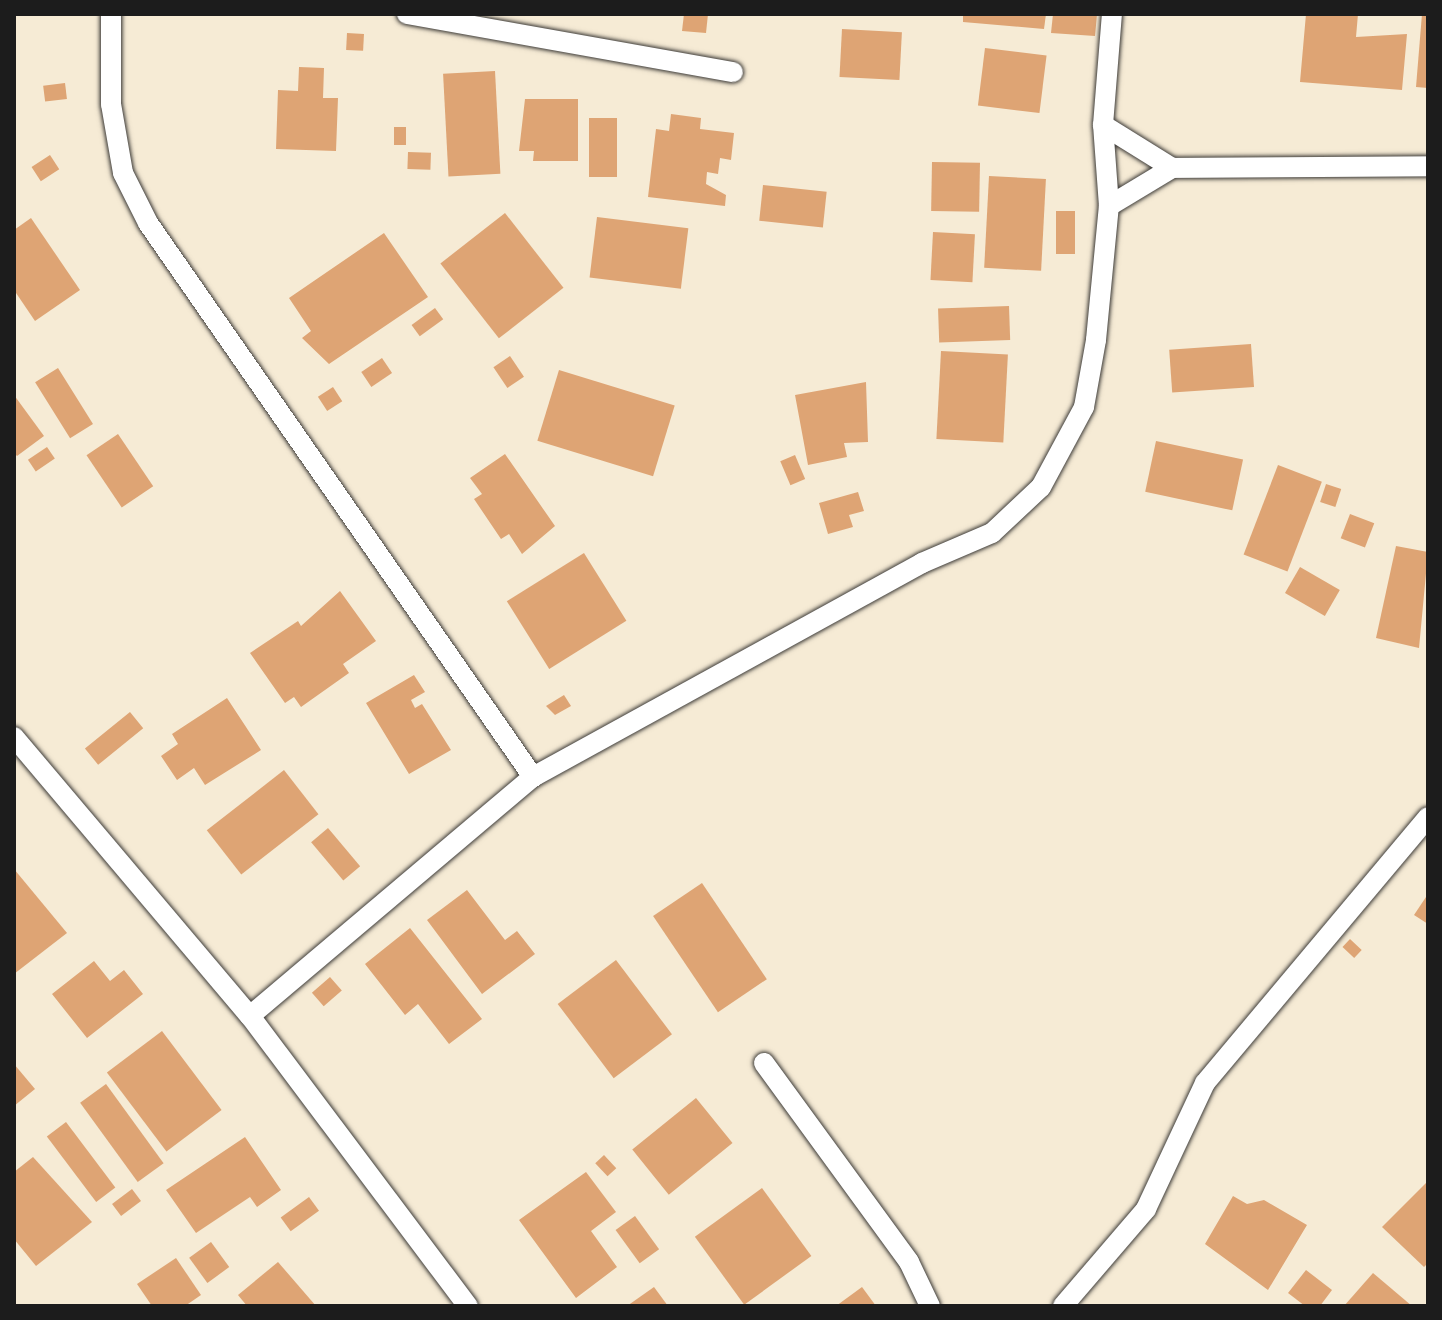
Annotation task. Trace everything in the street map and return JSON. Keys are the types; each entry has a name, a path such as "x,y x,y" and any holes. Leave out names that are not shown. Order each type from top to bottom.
{"street":[{"path":"111,14 111,104 123,173 148,223 533,777"},
{"path":"407,14 733,72"},
{"path":"250,1016 533,777 922,563 992,533 1041,487 1084,407 1109,206 1103,125 1112,14"},
{"path":"1103,125 1172,168"},
{"path":"1109,206 1172,168 1428,166"},
{"path":"14,737 250,1016 465,1305"},
{"path":"1063,1306 1146,1209 1205,1083 1428,817"},
{"path":"764,1063 900,1248 930,1306"}],"building":[{"path":"684,14 708,14 706,33 682,31"},
{"path":"963,14 1046,14 1044,29 963,22"},
{"path":"1053,14 1097,14 1095,36 1051,33"},
{"path":"1306,14 1358,14 1356,37 1407,34 1402,90 1300,82"},
{"path":"1422,14 1428,14 1428,88 1416,87"},
{"path":"842,29 902,32 899,80 839,77"},
{"path":"347,33 364,34 363,51 346,50"},
{"path":"985,48 1047,56 1039,113 978,106"},
{"path":"299,67 324,68 323,98 338,98 336,151 276,149 278,90 298,91"},
{"path":"495,71 500,174 448,177 443,74"},
{"path":"65,83 67,99 45,102 43,86"},
{"path":"525,99 578,99 578,161 533,161 534,151 519,151"},
{"path":"671,114 701,118 700,129 734,133 731,160 720,158 718,174 707,172 706,184 726,195 725,206 648,197 656,129 669,131"},
{"path":"589,118 617,118 617,177 589,177"},
{"path":"394,127 406,127 406,145 394,145"},
{"path":"408,152 431,153 430,170 407,169"},
{"path":"50,155 59,169 41,181 32,167"},
{"path":"932,162 980,163 979,212 931,211"},
{"path":"989,176 1046,179 1041,271 984,268"},
{"path":"763,185 827,192 823,227 759,221"},
{"path":"1056,211 1075,211 1075,254 1056,254"},
{"path":"505,213 563,288 499,338 440,263"},
{"path":"597,217 688,228 681,289 590,278"},
{"path":"31,218 80,290 35,321 14,290 14,230"},
{"path":"933,232 975,234 972,282 930,280"},
{"path":"384,233 428,297 329,364 302,338 311,331 289,298"},
{"path":"1009,306 1010,340 939,342 938,308"},
{"path":"435,308 443,319 420,336 412,325"},
{"path":"1251,344 1254,387 1172,393 1169,350"},
{"path":"941,351 1008,355 1003,442 936,439"},
{"path":"510,356 524,377 507,388 493,367"},
{"path":"382,358 392,373 371,387 361,372"},
{"path":"58,368 93,424 70,438 35,382"},
{"path":"559,370 675,405 653,476 537,441"},
{"path":"866,382 868,442 844,443 847,457 808,465 795,395"},
{"path":"333,387 342,401 327,411 318,397"},
{"path":"14,395 44,436 17,456 14,453"},
{"path":"118,434 153,486 122,507 86,455"},
{"path":"1156,441 1243,460 1232,510 1145,492"},
{"path":"47,447 55,459 36,471 28,460"},
{"path":"505,454 555,526 522,554 509,534 501,539 474,499 482,494 470,478"},
{"path":"795,455 805,479 790,485 780,461"},
{"path":"1278,465 1322,482 1287,571 1244,555"},
{"path":"1326,484 1341,489 1335,507 1320,502"},
{"path":"858,492 864,511 849,515 853,527 828,534 819,503"},
{"path":"1350,514 1374,523 1365,548 1341,538"},
{"path":"1396,546 1428,552 1419,648 1376,638"},
{"path":"584,553 626,621 549,669 507,601"},
{"path":"1300,567 1340,590 1325,616 1285,593"},
{"path":"340,591 376,641 343,664 349,673 301,707 294,697 285,703 250,653 298,621 301,626"},
{"path":"414,675 425,692 411,700 415,708 422,704 451,750 409,774 366,703"},
{"path":"564,695 571,706 555,715 546,706"},
{"path":"227,698 261,750 205,785 194,768 177,780 161,756 178,744 172,734"},
{"path":"130,712 143,728 98,765 85,749"},
{"path":"284,770 318,814 241,874 207,830"},
{"path":"328,828 360,866 343,880 311,842"},
{"path":"14,869 67,933 14,974"},
{"path":"702,883 767,979 718,1012 653,916"},
{"path":"467,890 505,940 517,931 535,954 482,994 427,920"},
{"path":"1428,894 1428,924 1414,915"},
{"path":"410,928 482,1019 449,1044 418,1004 405,1015 365,964"},
{"path":"1350,939 1362,950 1354,958 1342,947"},
{"path":"616,960 672,1034 614,1078 558,1004"},
{"path":"94,961 110,981 124,970 143,994 87,1038 52,994"},
{"path":"330,977 342,991 324,1006 312,993"},
{"path":"162,1031 222,1110 166,1152 107,1073"},
{"path":"14,1064 35,1089 14,1106"},
{"path":"106,1084 164,1163 138,1182 80,1103"},
{"path":"696,1098 733,1143 669,1195 632,1150"},
{"path":"66,1122 115,1187 96,1202 47,1136"},
{"path":"245,1137 281,1190 257,1207 250,1197 196,1233 166,1190"},
{"path":"604,1155 616,1168 607,1176 595,1163"},
{"path":"33,1157 92,1222 36,1266 14,1239 14,1172"},
{"path":"586,1172 616,1212 591,1231 617,1267 576,1298 519,1220"},
{"path":"1428,1181 1428,1263 1424,1267 1382,1227"},
{"path":"762,1188 811,1256 744,1305 695,1237"},
{"path":"132,1189 141,1201 121,1216 112,1204"},
{"path":"1233,1196 1247,1204 1264,1200 1307,1225 1268,1290 1205,1244"},
{"path":"309,1197 319,1211 291,1231 281,1218"},
{"path":"635,1216 659,1249 640,1263 616,1230"},
{"path":"211,1242 229,1267 207,1283 189,1258"},
{"path":"176,1258 201,1295 185,1306 152,1306 137,1284"},
{"path":"278,1262 316,1306 247,1306 238,1295"},
{"path":"1306,1270 1332,1290 1320,1306 1305,1306 1288,1293"},
{"path":"1373,1273 1412,1306 1344,1306"},
{"path":"654,1287 668,1306 627,1306"},
{"path":"862,1287 876,1306 836,1306"}]}
